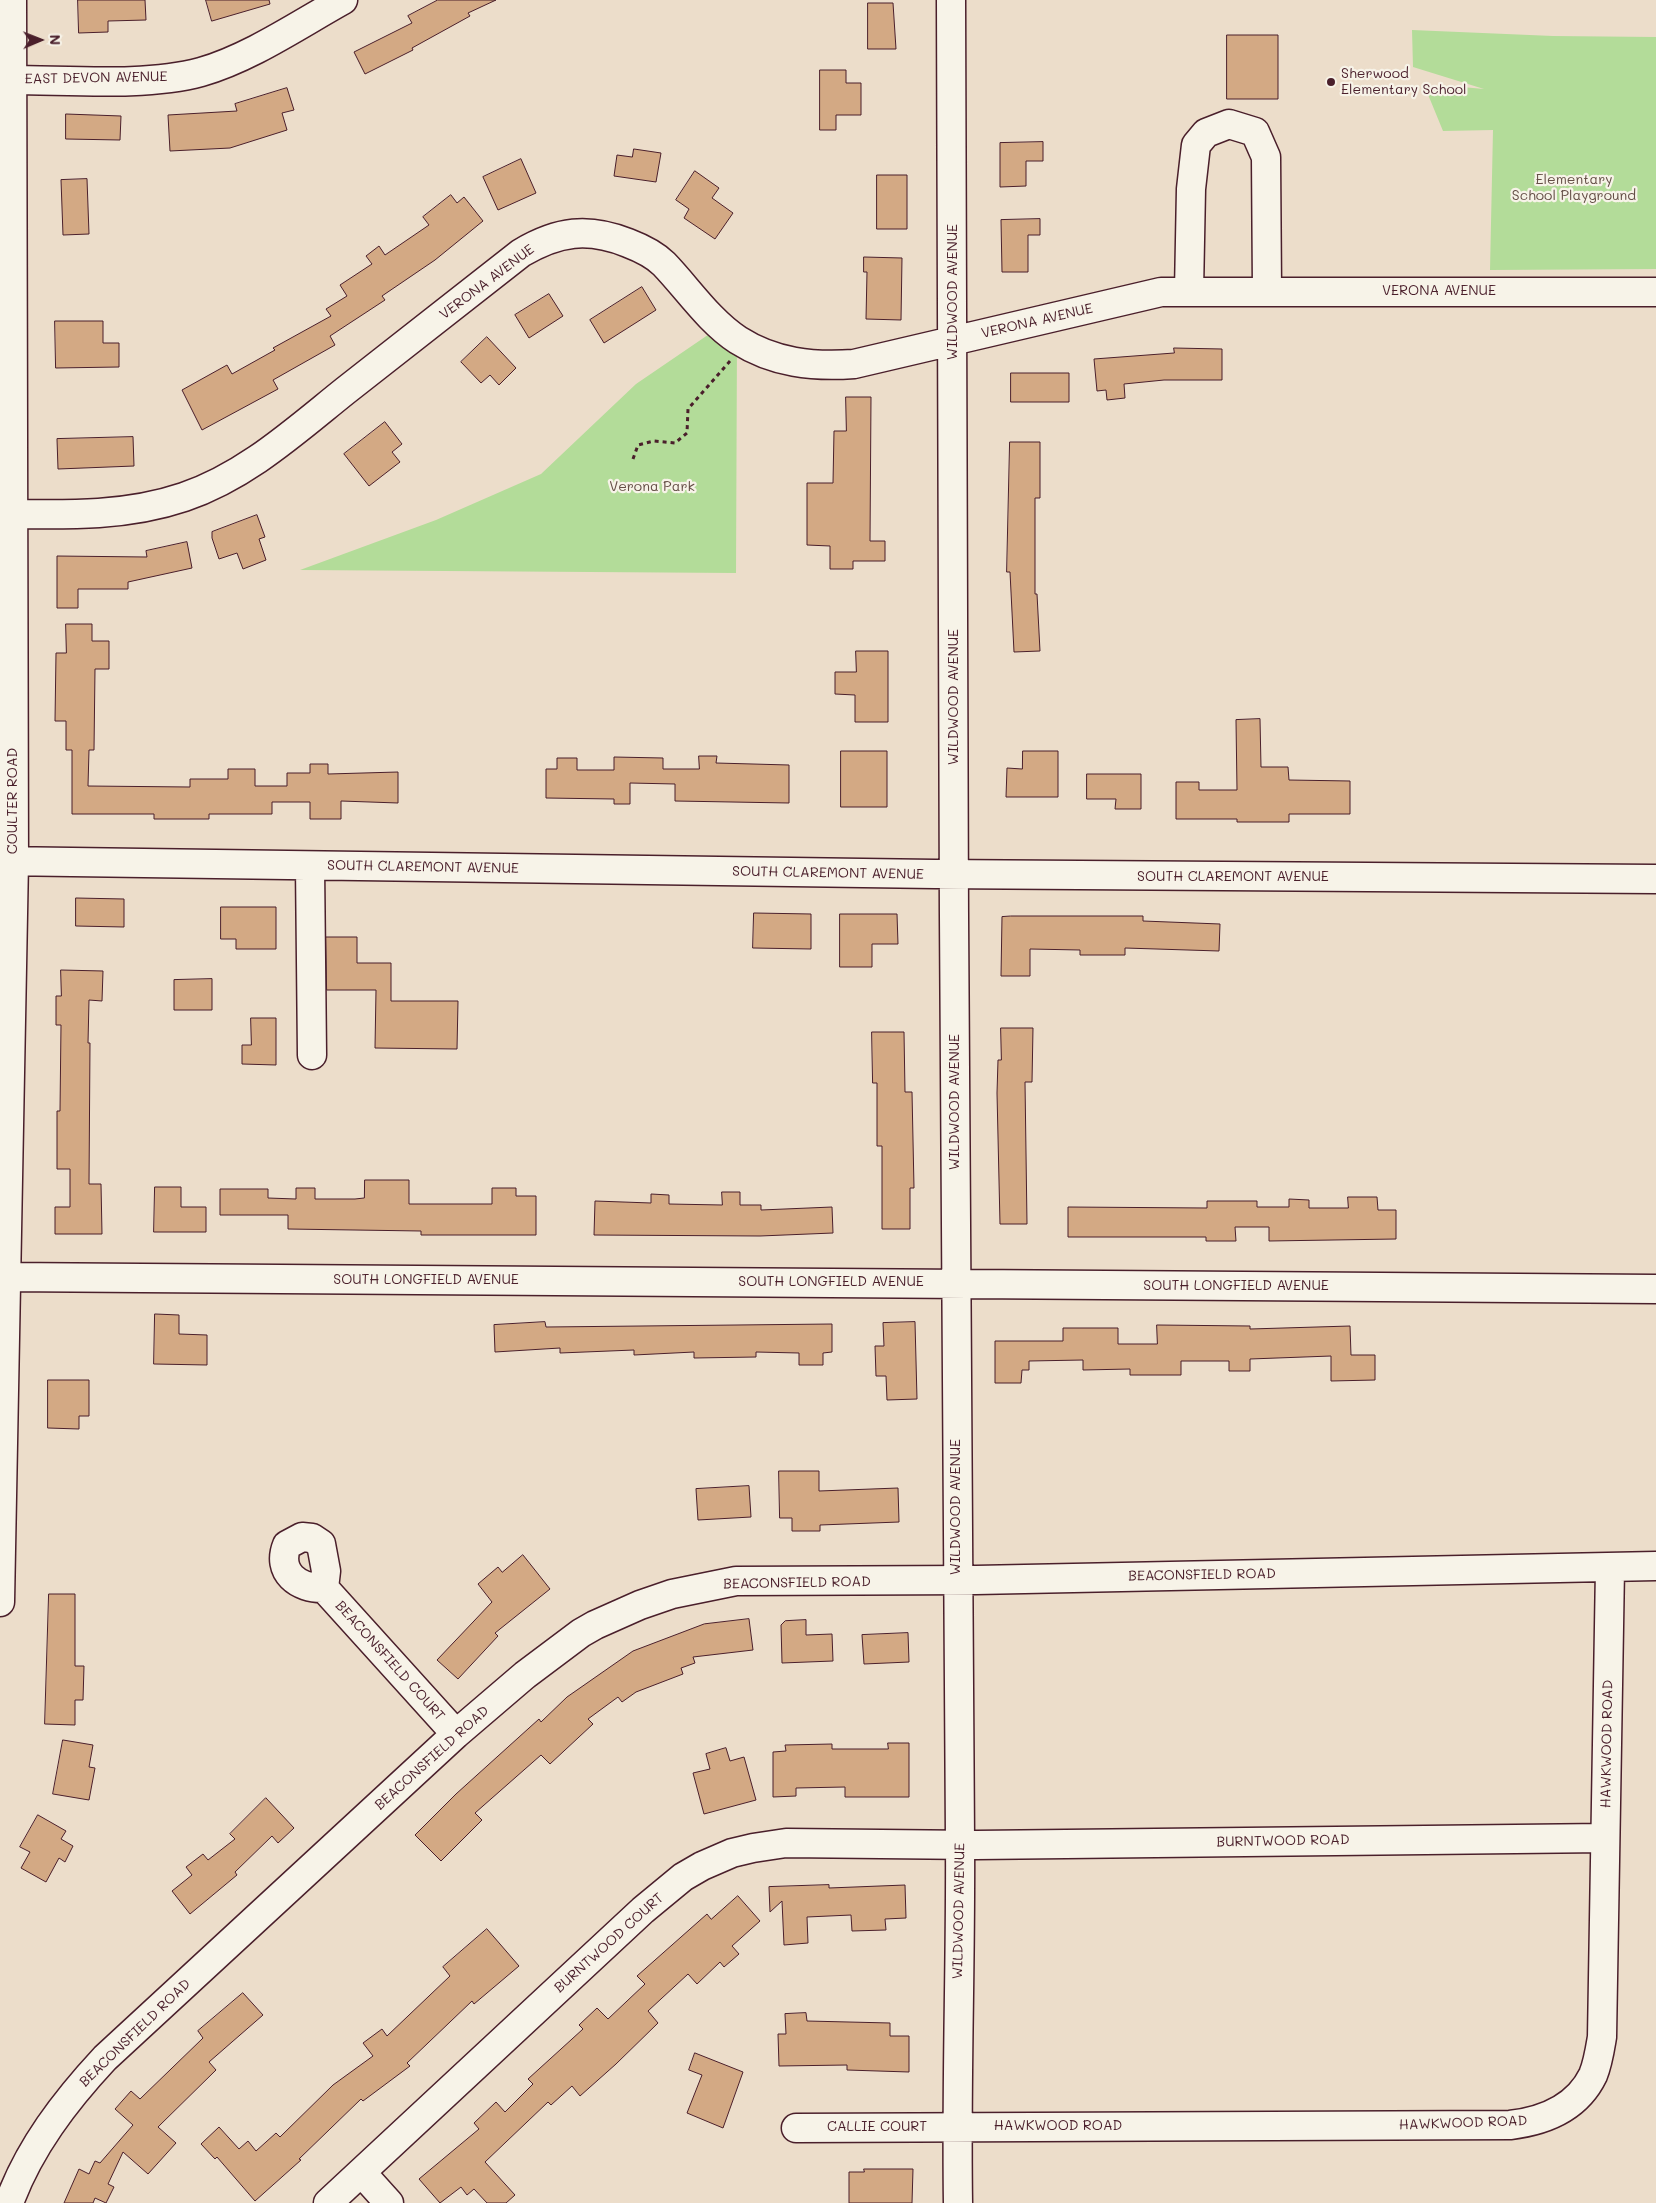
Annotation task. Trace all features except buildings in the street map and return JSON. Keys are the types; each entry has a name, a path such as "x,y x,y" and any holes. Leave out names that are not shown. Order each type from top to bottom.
{"street":[{"name":"COULTER ROAD","path":"0,1602 12,514 12,0"},
{"name":"EAST DEVON AVENUE","path":"11,80 144,80 200,72 232,61 343,0"},
{"name":"WILDWOOD AVENUE","path":"951,0 955,874 954,1283 960,1845 958,2203"},
{"path":"1188,291 1191,189 1196,145 1206,133 1229,124 1255,132 1266,156 1267,291"},
{"name":"VERONA AVENUE","path":"12,514 65,515 119,512 146,508 184,497 209,487 244,468 288,438 520,253 549,238 572,233 596,233 612,236 642,248 662,262 721,326 743,342 773,357 801,364 828,366 854,364 1161,292 1656,292"},
{"name":"SOUTH CLAREMONT AVENUE","path":"7,861 955,874 1656,879"},
{"path":"310,866 312,1056"},
{"name":"SOUTH LONGFIELD AVENUE","path":"5,1277 1656,1289"},
{"name":"BEACONSFIELD ROAD","path":"9,2203 33,2151 51,2122 88,2077 456,1734 525,1675 581,1633 640,1605 672,1594 736,1581 956,1580 1656,1566"},
{"name":"HAWKWOOD ROAD","path":"957,2127 1510,2124 1531,2122 1552,2115 1570,2104 1593,2076 1602,2037 1610,1568"},
{"name":"BEACONSFIELD COURT","path":"324,1588 456,1734"},
{"name":"BURNTWOOD ROAD","path":"960,1845 1605,1838"},
{"name":"BURNTWOOD COURT","path":"328,2203 643,1910 683,1877 702,1866 732,1853 786,1843 960,1845"},
{"name":"CALLIE COURT","path":"796,2128 957,2127"},
{"path":"362,2172 389,2203"}],"path":[{"path":"633,459 638,445 654,441 675,443 687,433 688,409 722,373 743,342"}],"green space":[{"name":"Elementary School Playground","path":"1412,30 1553,36 1656,37 1656,269 1490,270 1493,130 1443,131 1427,92 1451,86 1484,89 1413,67"},
{"name":"Verona Park","path":"721,326 737,339 736,573 300,570 436,520 541,474 636,384"}],"place":[{"name":"Sherwood Elementary School","path":"1331,82"}]}
